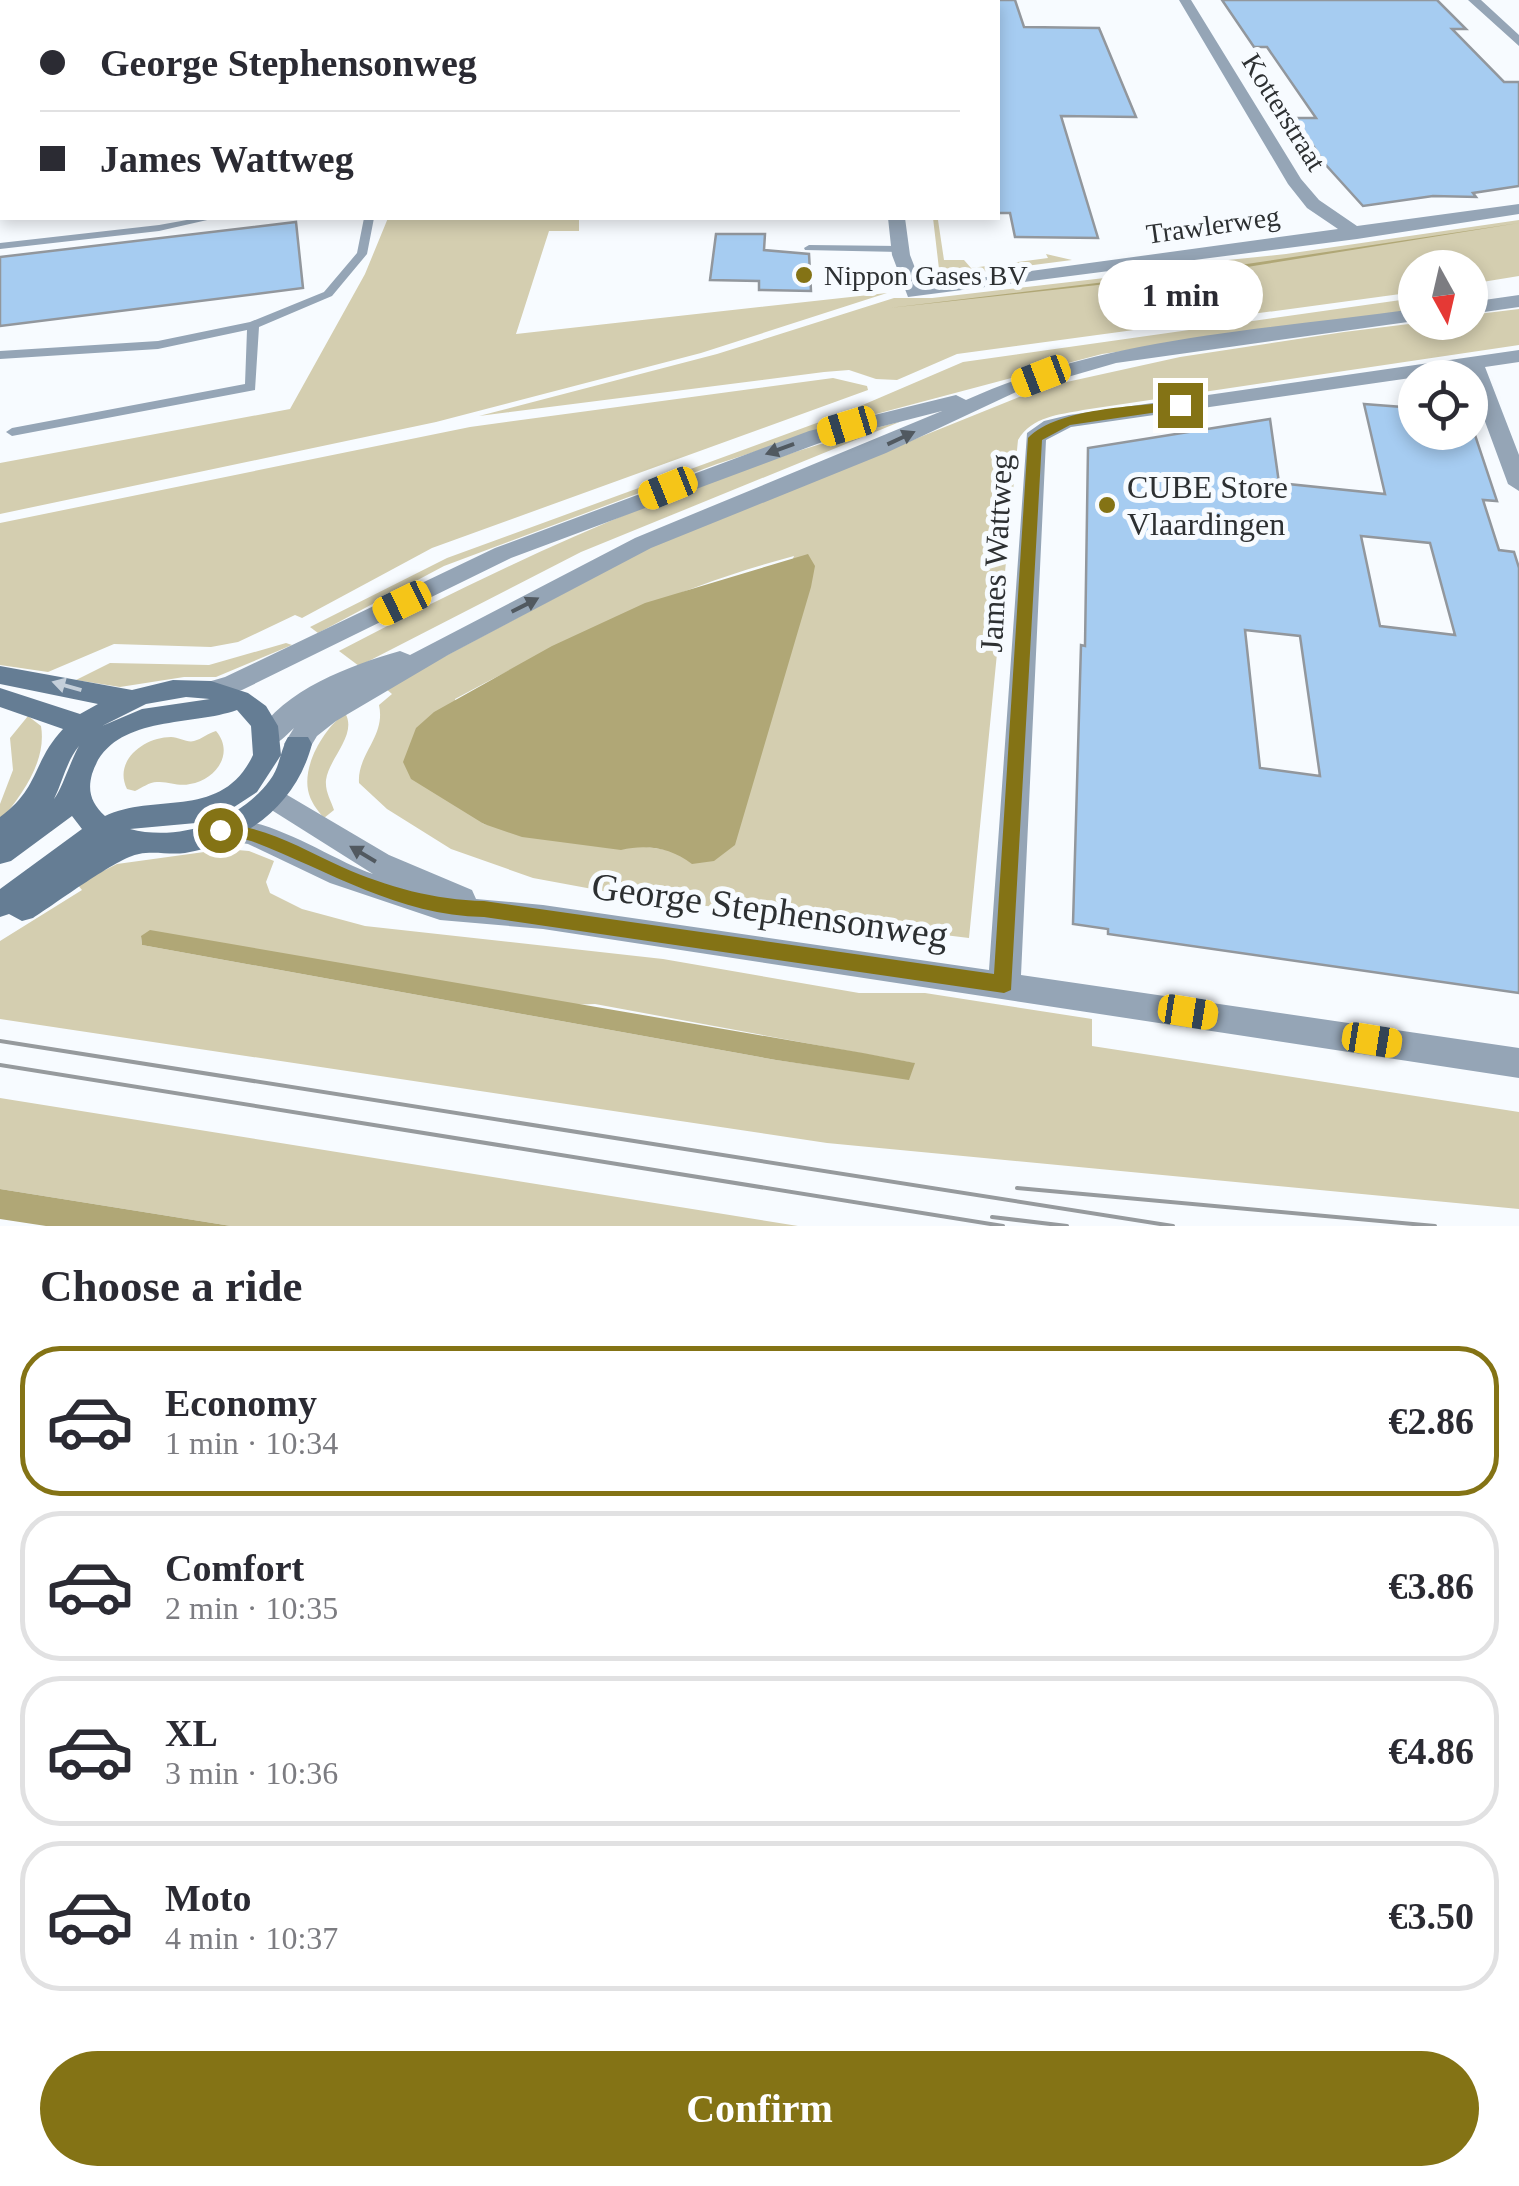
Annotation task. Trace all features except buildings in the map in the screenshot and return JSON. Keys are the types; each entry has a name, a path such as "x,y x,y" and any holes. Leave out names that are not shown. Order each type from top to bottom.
{"main road":[{"path":"0,675 34,677 100,696 134,698"},
{"path":"59,792 107,830 138,842 170,843 220,830 264,786 268,755 284,740 256,710 239,699 210,690 180,688 134,698 105,711 84,741"},
{"path":"0,697 31,706 84,741"},
{"path":"0,853 64,807 59,792 58,754 147,716 175,710 216,709 239,699"},
{"path":"0,905 134,814 178,816 264,786"},
{"path":"0,832 59,792"},
{"path":"0,921 138,842"}],"street":[{"name":"Kotterstraat","path":"1185,0 1294,181 1312,204 1357,234"},
{"path":"1474,0 1519,42"},
{"name":"Trawlerweg","path":"900,248 915,292 1519,210"},
{"path":"896,220 900,248"},
{"path":"1488,306 1519,302"},
{"path":"210,690 233,684 502,553 668,488 847,426 1009,388 1114,358 1398,318"},
{"name":"James Wattweg","path":"1488,361 1519,356"},
{"name":"James Wattweg","path":"1004,984 1035,438 1052,426 1070,421 1398,374"},
{"path":"284,740 439,650 643,544 878,448 1009,388"},
{"path":"1488,401 1519,484"},
{"path":"239,699 368,620"},
{"name":"George Stephensonweg","path":"264,786 378,863 484,909"},
{"name":"George Stephensonweg","path":"220,830 252,833 340,874 440,908 484,909 1519,1063"}],"lane":[{"path":"0,246 201,220"},
{"path":"0,355 158,344 253,326 328,294 362,254 369,220"},
{"path":"808,248 900,248"},
{"path":"12,432 251,387 253,326"}],"shaded area":[{"path":"387,220 579,220 579,231 549,231 516,334 887,293 701,353 436,422 0,514 0,463 290,409 365,274"},
{"path":"933,220 938,220 944,260 964,260 971,268 1048,258 1046,254 1072,260 956,275 939,269"},
{"path":"1519,220 1519,276 1488,281 1488,250 1398,250 1398,294 957,354 897,380 876,379 849,370 824,372 479,416 717,354 894,298 932,298 1286,254"},
{"path":"1519,223 1216,272 889,308 1213,269"},
{"path":"1398,300 1398,312 1102,354 846,422 717,464 444,566 318,633 310,627 447,558 844,413 963,362"},
{"path":"1519,309 1519,345 1398,360 1398,363 1083,410 1047,418 1031,426 1018,440 969,938 641,898 533,878 451,849 387,809 359,783 362,763 379,726 379,705 392,694 385,688 662,541 1044,387 1180,357 1398,325 1398,340 1488,340 1488,313","holes":["794,556 675,851 483,824 455,699 620,617 705,584"]},
{"path":"833,378 867,386 868,390 432,548 302,618 295,615 238,642 211,647 114,644 48,672 0,665 0,523 470,427"},
{"path":"902,421 581,552 359,666 339,651 544,550 684,491"},
{"path":"808,554 815,566 811,587 735,845 714,861 692,864 658,849 621,850 522,837 484,824 411,779 403,762 416,728 434,712 552,646 645,603"},
{"path":"286,643 292,645 216,677 184,677 120,687 76,680 110,663 209,665"},
{"path":"345,713 348,729 326,780 334,810 324,818 309,794 309,769 323,737"},
{"path":"28,716 41,726 40,752 24,789 0,821 0,804 13,770 10,738"},
{"path":"216,731 224,748 223,756 208,777 186,785 157,782 135,791 127,789 124,769 142,746 171,737 194,741"},
{"path":"226,849 249,851 274,861 266,882 270,893 302,909 365,926 663,959 859,993 925,993 1092,1019 1092,1046 1519,1112 1519,1209 827,1143 0,1019 0,941 82,890 77,884 117,864","holes":["150,931 565,1005 595,1004 914,1063 908,1079 776,1060 142,945 141,937"]},
{"path":"150,930 915,1063 909,1080 776,1060 142,945 141,936"},
{"path":"0,1098 798,1226 231,1226 0,1189"},
{"path":"0,1189 231,1226 46,1226 0,1219"}],"tram line":[{"path":"0,1041 1173,1226"},
{"path":"0,1065 1003,1226"},
{"path":"1017,1188 1435,1226"},
{"path":"992,1217 1067,1226"}],"place":[{"name":"Nippon Gases BV","path":"804,275"},
{"name":"CUBE Store Vlaardingen","path":"1107,505"}],"route":[{"path":"220,830 252,833 375,888 440,908 484,909 1004,984 1035,438 1052,426 1070,421 1180,405"}]}
